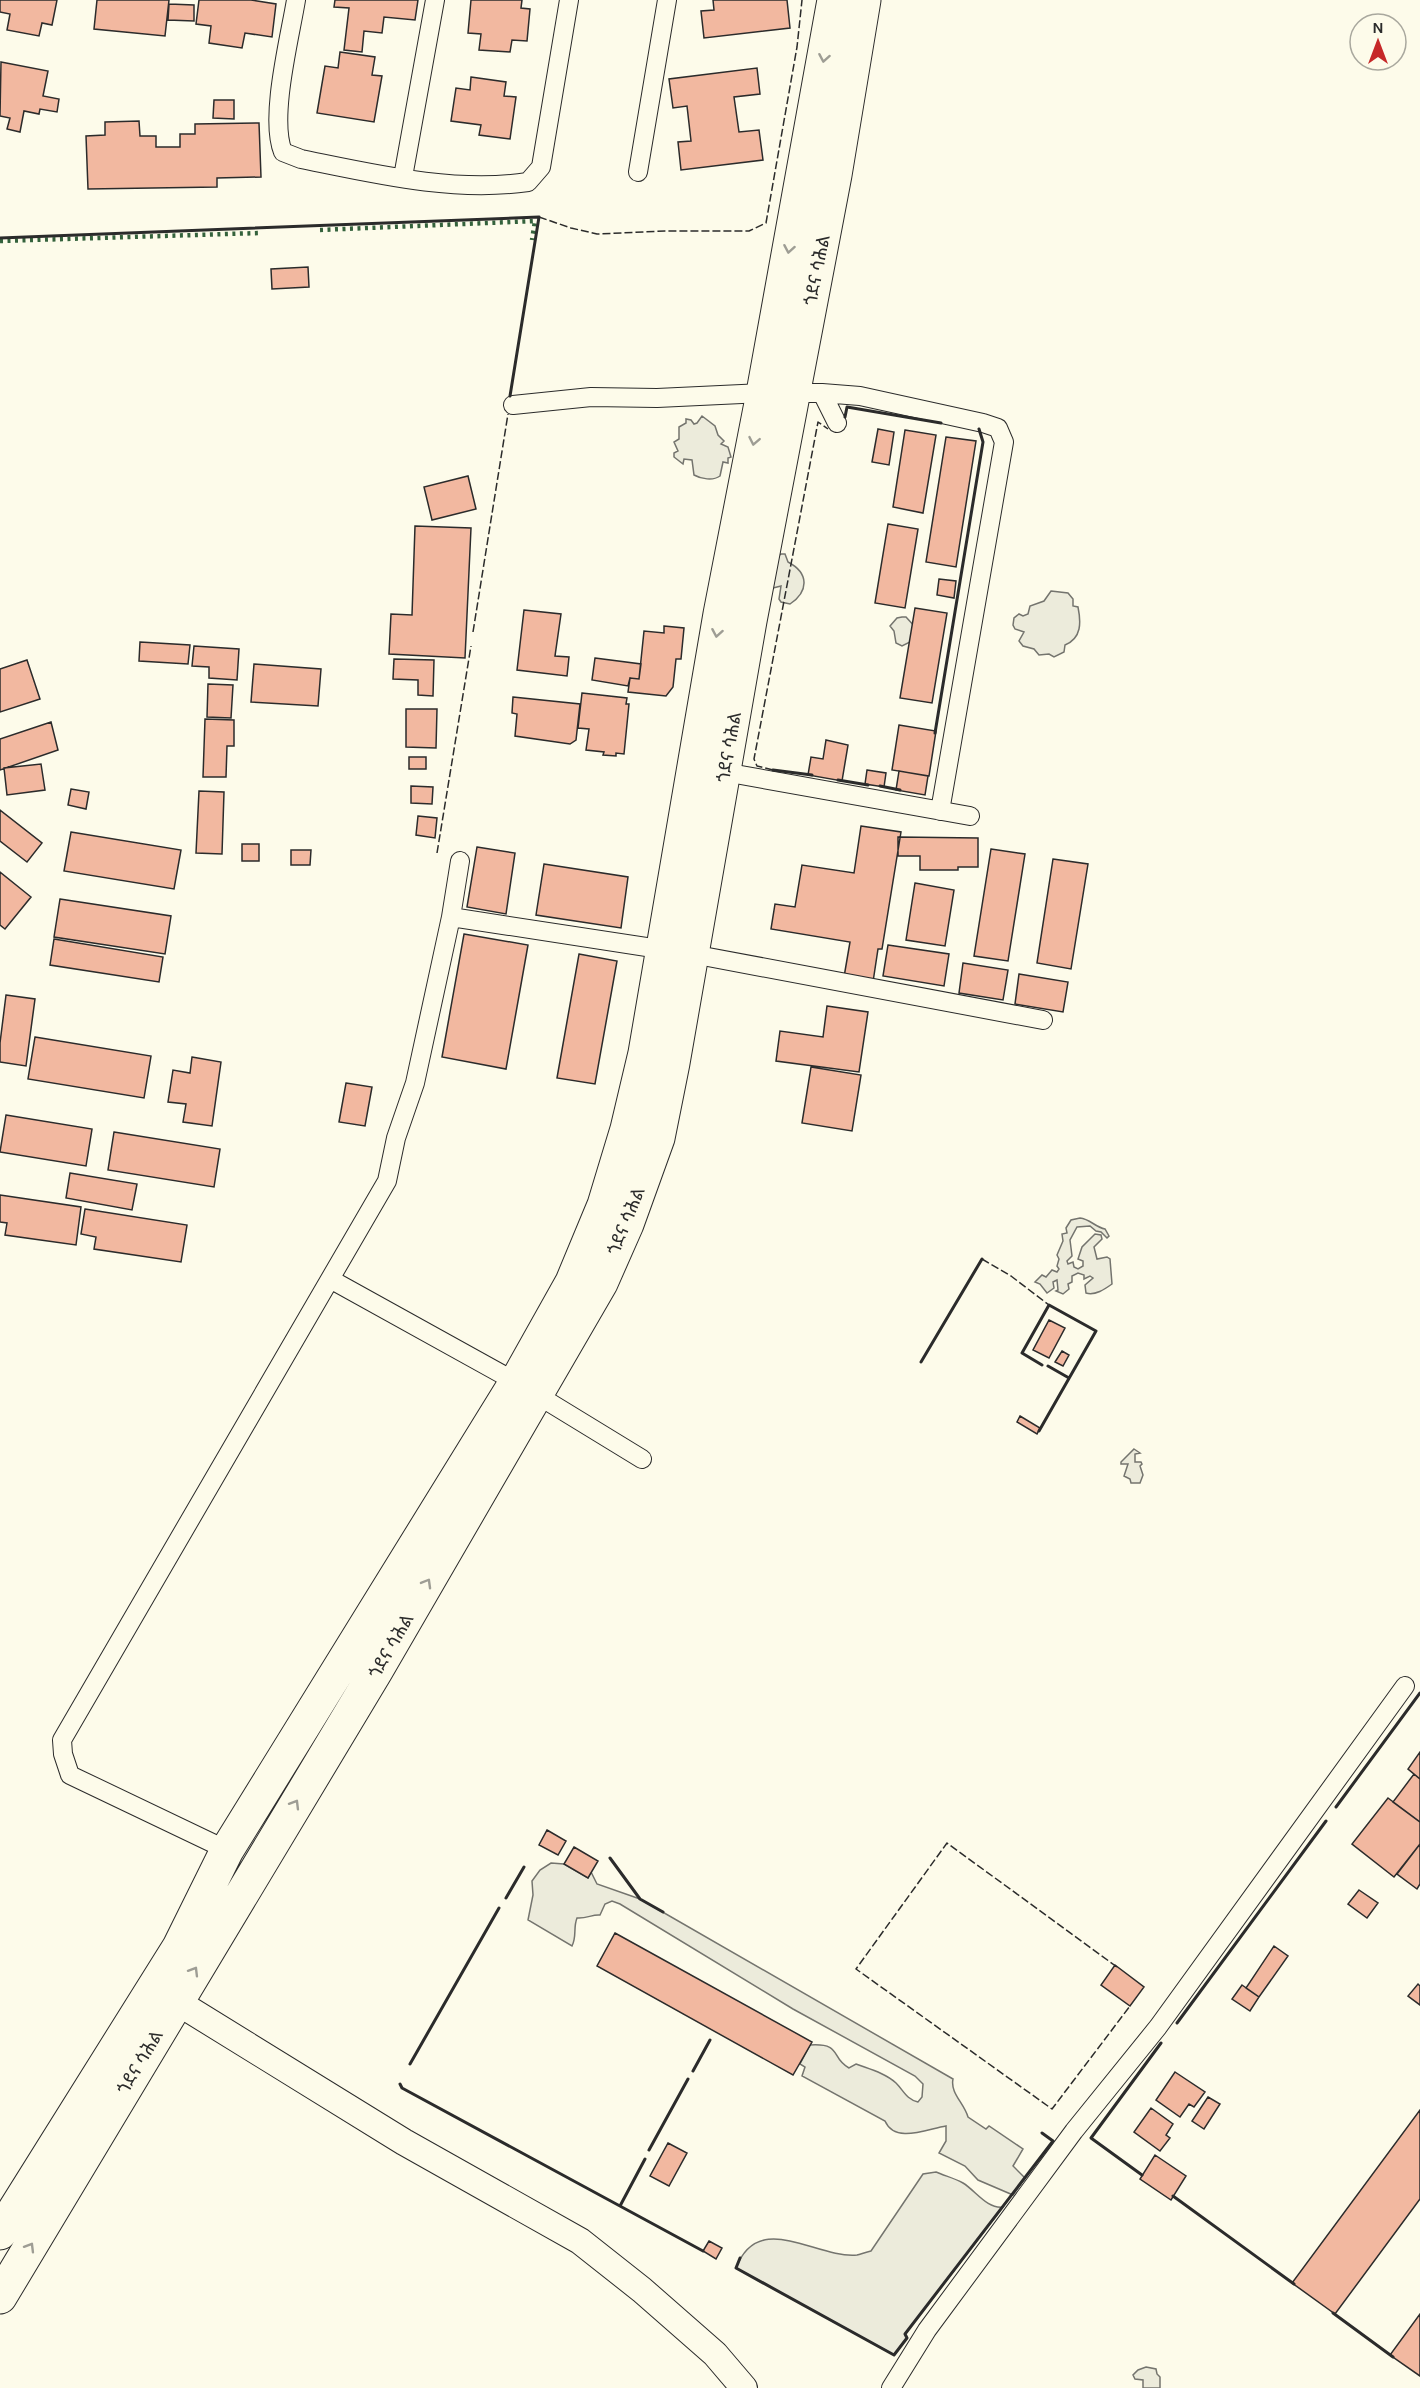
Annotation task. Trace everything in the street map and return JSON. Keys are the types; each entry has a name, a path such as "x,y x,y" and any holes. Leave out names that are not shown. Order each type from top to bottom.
{"highway":[{"name":"ጎደና ሳሕል","path":"677,952 724,772 835,175 832,97 834,0"},
{"name":"ጎደና ሳሕል","path":"832,97 864,0"},
{"name":"ጎደና ሳሕል","path":"0,2297 165,1994 179,1947 227,1850 327,1689 527,1388 601,1283 627,1224 658,1138 674,1063 677,952 720,614 793,394"},
{"name":"ጎደና ሳሕል","path":"0,2233 165,1994 357,1703 527,1388"},
{"path":"327,1689 357,1703"}],"street":[{"path":"296,0 280,107 279,141 283,152 301,159 432,182 505,185 528,182 541,167 569,0"},
{"path":"403,177 435,0"},
{"path":"638,172 667,0"},
{"path":"513,405 591,398 793,394 860,396 998,428 1004,442 940,811"},
{"path":"793,394 837,423"},
{"path":"724,772 970,816"},
{"path":"227,1850 70,1775 63,1754 62,1740 387,1181 396,1138 415,1083 451,916 460,861"},
{"path":"451,916 677,952 1043,1020"},
{"path":"330,1279 527,1388 642,1459"},
{"path":"891,2388 934,2321 1074,2131 1158,2027 1405,1686"},
{"path":"165,1994 404,2142 580,2241 642,2290 716,2354 744,2388"}],"shaded area":[{"path":"702,416 715,426 718,435 724,441 721,444 728,447 731,457 728,458 728,463 723,462 720,476 714,479 694,475 692,460 684,459 683,464 674,457 674,453 678,451 674,442 679,439 679,427 686,423 686,419 691,420 694,424"},
{"path":"785,554 788,562 800,571 804,582 801,594 790,604 781,602 779,599 781,586 773,588 776,557"},
{"path":"1051,591 1068,593 1073,599 1073,606 1078,607 1080,618 1075,638 1065,645 1064,652 1054,657 1049,654 1039,655 1034,649 1023,646 1019,641 1024,632 1015,629 1013,625 1014,618 1019,614 1023,616 1028,614 1030,606 1044,601"},
{"path":"906,617 916,628 912,641 902,646 896,643 894,631 890,626 897,618"},
{"path":"1080,1218 1105,1229 1109,1236 1107,1238 1090,1226 1077,1227 1070,1240 1072,1256 1067,1261 1068,1264 1073,1262 1074,1267 1078,1269 1083,1266 1083,1261 1078,1259 1082,1247 1095,1234 1101,1235 1102,1239 1094,1247 1097,1259 1107,1257 1110,1259 1112,1284 1103,1290 1089,1294 1086,1293 1085,1285 1093,1278 1090,1276 1084,1279 1084,1275 1078,1273 1072,1276 1072,1282 1068,1284 1069,1289 1063,1294 1056,1291 1058,1290 1057,1280 1053,1282 1054,1288 1047,1293 1040,1284 1035,1282 1042,1275 1046,1277 1052,1270 1057,1272 1059,1259 1057,1255 1063,1241 1062,1234 1067,1233 1066,1228 1071,1220"},
{"path":"1134,1449 1140,1453 1135,1454 1135,1462 1142,1464 1140,1466 1143,1475 1140,1483 1131,1483 1130,1479 1124,1476 1128,1464 1121,1464"},
{"path":"551,1863 564,1864 588,1878 591,1872 597,1884 640,1899 953,2079 955,2093 968,2117 986,2129 989,2126 1023,2149 1013,2166 1025,2178 1013,2195 978,2180 965,2166 939,2153 946,2141 946,2126 912,2133 896,2132 885,2121 802,2076 805,2067 800,2064 810,2045 827,2046 849,2068 856,2064 877,2072 896,2083 911,2099 918,2102 922,2097 923,2084 915,2076 793,2009 620,1904 612,1901 605,1904 600,1915 577,1918 572,1946 528,1920 533,1895 532,1881 540,1870"},
{"path":"936,2172 963,2183 992,2205 1003,2207 905,2334 907,2338 894,2355 736,2268 746,2251 759,2242 774,2239 841,2254 857,2255 871,2251 923,2174"},
{"path":"1146,2367 1156,2369 1160,2377 1160,2388 1143,2388 1143,2380 1135,2379 1133,2375"}],"building":[{"path":"0,0 57,0 52,25 42,23 39,36 7,30 10,14 0,12"},
{"path":"97,0 169,0 165,36 94,29"},
{"path":"199,0 251,0 276,4 272,37 245,33 242,48 209,43 211,26 196,24"},
{"path":"335,0 418,0 415,20 384,17 382,33 364,31 362,52 344,50 349,8 334,7"},
{"path":"471,0 522,0 521,8 530,9 527,41 512,40 510,52 479,50 481,34 468,33"},
{"path":"713,0 787,0 790,28 704,38 701,11 714,10"},
{"path":"169,4 194,5 194,21 168,20"},
{"path":"340,52 375,57 372,75 382,76 374,122 317,113 325,66 338,68"},
{"path":"1,62 48,71 43,96 59,99 57,112 40,109 39,114 24,111 20,132 7,129 10,118 0,116"},
{"path":"757,68 760,94 734,97 739,132 759,130 763,160 681,170 678,142 691,141 687,106 673,108 669,79"},
{"path":"471,77 506,82 504,96 516,97 510,139 479,135 481,125 451,121 456,88 470,90"},
{"path":"214,100 234,100 234,119 213,118"},
{"path":"139,121 140,136 156,136 156,147 180,147 180,134 195,134 195,124 259,123 261,177 217,178 217,187 88,189 86,136 105,135 105,122"},
{"path":"308,267 309,287 272,289 271,269"},
{"path":"878,429 894,432 889,465 872,462"},
{"path":"905,430 936,435 923,513 893,507"},
{"path":"946,437 976,441 956,567 926,562"},
{"path":"468,476 476,509 432,520 424,487"},
{"path":"888,524 918,529 905,608 875,603"},
{"path":"415,526 471,528 465,658 389,654 391,614 412,615"},
{"path":"939,579 956,581 954,598 937,595"},
{"path":"915,608 947,613 932,703 900,698"},
{"path":"524,610 561,614 555,656 569,657 567,676 517,670"},
{"path":"664,626 684,628 681,659 676,659 673,687 666,696 628,692 630,678 639,679 644,631 664,633"},
{"path":"140,642 190,645 188,664 139,661"},
{"path":"194,646 239,649 237,680 209,678 209,667 192,666"},
{"path":"595,658 641,664 639,679 630,678 628,686 592,680"},
{"path":"394,659 434,660 433,696 418,695 418,680 393,679"},
{"path":"27,660 40,699 0,712 0,669"},
{"path":"254,664 321,669 318,706 251,702"},
{"path":"208,684 233,685 231,718 207,717"},
{"path":"582,693 627,698 626,704 629,704 624,754 603,755 604,752 586,750 589,729 578,728"},
{"path":"513,697 580,704 576,740 570,744 515,736 517,714 512,713"},
{"path":"406,709 437,709 436,748 406,747"},
{"path":"205,719 234,720 234,746 227,746 226,777 203,777"},
{"path":"51,722 58,750 0,770 0,739"},
{"path":"899,725 936,731 929,776 892,770"},
{"path":"826,740 848,745 842,781 808,775 811,757 823,759"},
{"path":"409,757 426,757 426,769 409,769"},
{"path":"41,764 45,790 7,795 4,768"},
{"path":"867,770 886,773 884,787 865,784"},
{"path":"899,771 928,776 925,795 896,790"},
{"path":"411,786 433,787 432,804 411,803"},
{"path":"71,789 89,792 86,809 68,805"},
{"path":"199,791 224,792 222,854 196,853"},
{"path":"0,810 42,843 27,862 0,841"},
{"path":"418,816 437,818 435,838 416,835"},
{"path":"861,826 901,832 882,949 878,949 873,982 844,977 850,942 771,929 775,904 795,907 802,865 854,873"},
{"path":"71,832 181,850 174,889 64,871"},
{"path":"898,837 978,838 978,867 958,867 958,870 920,870 920,856 898,856"},
{"path":"242,844 259,844 259,861 242,861"},
{"path":"477,847 515,853 506,914 467,907"},
{"path":"991,849 1025,854 1008,961 974,956"},
{"path":"291,850 311,850 310,865 291,865"},
{"path":"1053,859 1088,864 1071,969 1037,963"},
{"path":"544,864 628,877 621,928 536,915"},
{"path":"0,872 31,897 5,929 0,925"},
{"path":"915,883 954,890 945,946 906,940"},
{"path":"60,899 171,916 165,954 54,937"},
{"path":"464,934 528,945 506,1069 442,1057"},
{"path":"54,939 163,957 159,982 50,965"},
{"path":"888,945 949,954 944,986 883,976"},
{"path":"579,954 617,961 595,1084 557,1078"},
{"path":"963,963 1008,970 1003,1000 959,993"},
{"path":"1019,974 1068,982 1063,1012 1015,1004"},
{"path":"6,995 35,999 26,1066 0,1062"},
{"path":"827,1006 868,1012 859,1072 776,1061 780,1031 823,1037"},
{"path":"35,1037 151,1056 144,1098 28,1079"},
{"path":"192,1057 221,1062 212,1126 183,1122 186,1104 168,1102 173,1070 190,1073"},
{"path":"811,1067 861,1075 852,1131 802,1123"},
{"path":"346,1083 372,1087 365,1126 339,1122"},
{"path":"6,1115 92,1129 86,1166 0,1152"},
{"path":"114,1132 220,1149 214,1187 108,1170"},
{"path":"70,1173 137,1184 132,1210 66,1198"},
{"path":"0,1195 81,1207 76,1245 5,1235 7,1223 0,1222"},
{"path":"85,1209 187,1225 181,1262 94,1249 96,1237 81,1234"},
{"path":"1049,1320 1065,1328 1049,1358 1033,1350"},
{"path":"1062,1351 1069,1355 1063,1366 1055,1362"},
{"path":"1020,1416 1040,1428 1037,1434 1017,1422"},
{"path":"1420,1752 1420,1779 1408,1769"},
{"path":"1414,1774 1420,1779 1420,1822 1393,1802"},
{"path":"1388,1798 1420,1822 1420,1844 1394,1877 1352,1844"},
{"path":"547,1830 566,1841 558,1855 539,1845"},
{"path":"1420,1844 1420,1884 1417,1889 1397,1874"},
{"path":"574,1847 598,1861 588,1878 564,1864"},
{"path":"1359,1890 1378,1903 1367,1918 1348,1904"},
{"path":"615,1933 812,2042 793,2075 597,1966"},
{"path":"1274,1946 1288,1956 1259,1997 1246,1988"},
{"path":"1115,1965 1144,1987 1130,2006 1101,1985"},
{"path":"1418,1984 1420,1986 1420,2005 1408,1996"},
{"path":"1242,1985 1259,1997 1250,2011 1232,1999"},
{"path":"1175,2072 1205,2092 1194,2107 1189,2104 1180,2117 1156,2100"},
{"path":"1208,2097 1220,2104 1204,2129 1192,2121"},
{"path":"1151,2108 1173,2124 1166,2135 1170,2138 1160,2151 1134,2132"},
{"path":"1420,2110 1420,2199 1335,2314 1292,2283"},
{"path":"668,2143 687,2153 669,2186 650,2176"},
{"path":"1155,2155 1186,2176 1171,2200 1140,2179"},
{"path":"709,2241 722,2248 716,2259 703,2251"},
{"path":"1420,2314 1420,2376 1390,2355"}],"hedge":[{"path":"320,230 535,221 532,240"},
{"path":"0,241 260,233"}],"fence":[{"path":"539,217 597,234 749,231 766,223 797,47 802,0"},
{"path":"473,632 508,414"},
{"path":"773,770 757,766 754,759 818,422 828,429"},
{"path":"437,853 471,646"},
{"path":"982,1259 1011,1276 1049,1305"},
{"path":"1117,1967 947,1843 856,1969 1052,2109 1130,2006"}],"wall":[{"path":"0,238 539,217 510,396"},
{"path":"845,417 847,407 941,423"},
{"path":"935,733 983,442 979,429"},
{"path":"773,770 812,775"},
{"path":"838,780 868,785"},
{"path":"880,786 900,790"},
{"path":"921,1362 982,1259"},
{"path":"1039,1431 1096,1331 1049,1305 1022,1353 1042,1365"},
{"path":"1048,1366 1069,1378"},
{"path":"1336,1807 1420,1693"},
{"path":"1177,2023 1326,1821"},
{"path":"610,1858 640,1899 663,1912"},
{"path":"506,1898 524,1867"},
{"path":"410,2064 499,1908"},
{"path":"693,2071 710,2040"},
{"path":"1142,2175 1091,2138 1161,2043"},
{"path":"649,2150 688,2079"},
{"path":"400,2084 402,2088 703,2251"},
{"path":"740,2258 736,2268 894,2355 907,2338 905,2334 1053,2141 1042,2133"},
{"path":"620,2206 645,2159"},
{"path":"1173,2196 1294,2284"},
{"path":"1333,2313 1393,2357"}]}
